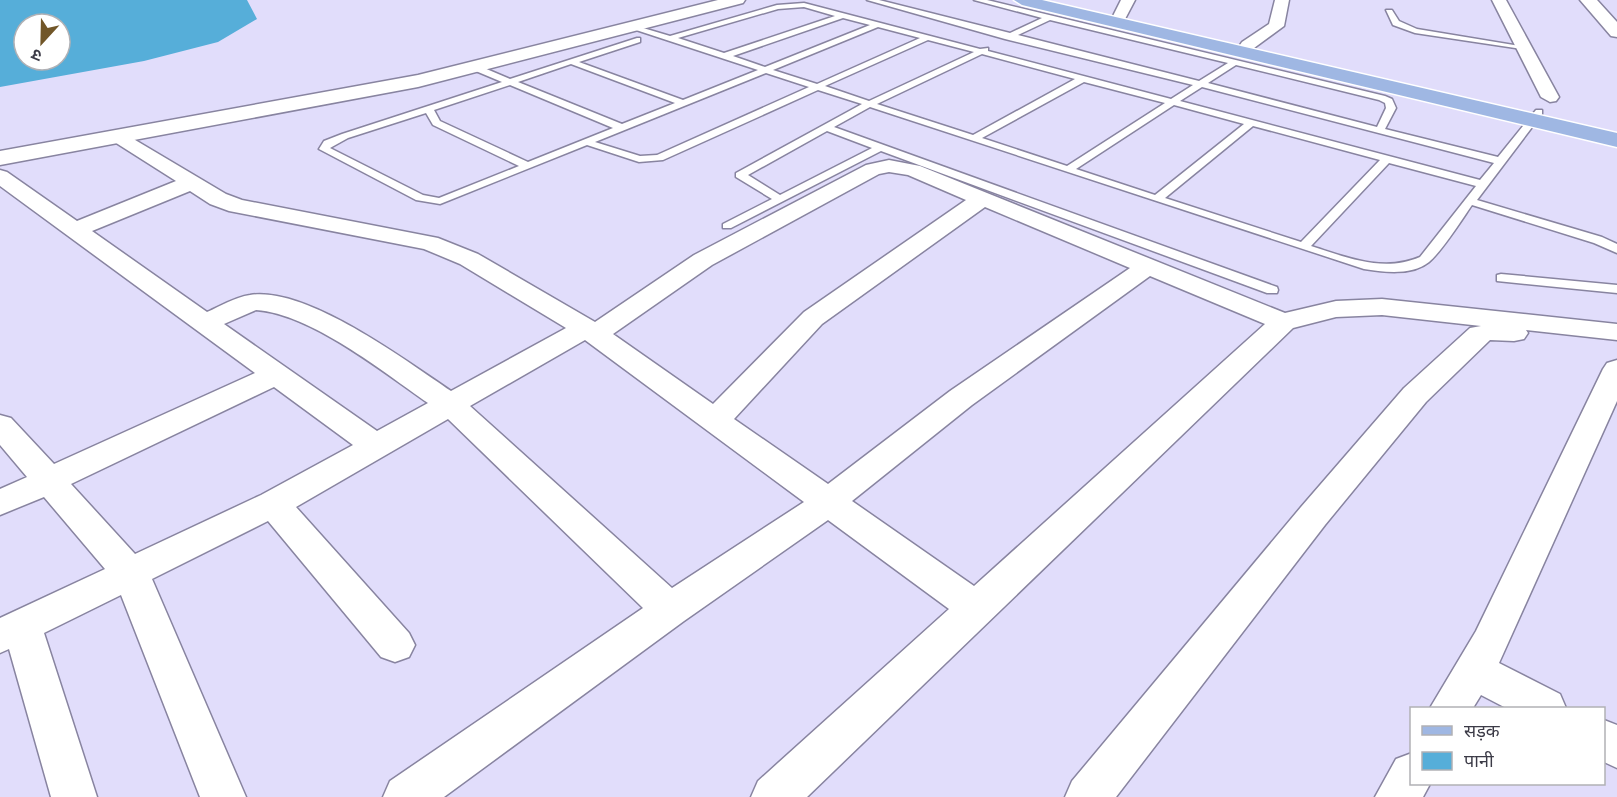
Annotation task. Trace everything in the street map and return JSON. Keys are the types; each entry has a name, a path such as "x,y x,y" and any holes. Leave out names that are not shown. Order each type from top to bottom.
{"main road":[{"path":"1022,0 1541,109 1617,140"},
{"path":"1049,8 1124,8 1248,45 1541,109 1617,130"}],"street":[{"path":"0,158 418,81 636,33 737,0"},
{"path":"1248,45 1276,26 1282,0"},
{"path":"1499,0 1522,47 1541,109"},
{"path":"1584,0 1617,32"},
{"path":"120,136 218,199 237,206 430,243 469,259 591,331 976,608"},
{"path":"74,797 11,631 273,504 450,404 591,331 703,260 873,169 889,166 913,170 1283,322"},
{"path":"0,176 376,446"},
{"path":"74,230 192,183"},
{"path":"716,419 829,305 982,199"},
{"path":"406,797 670,610 830,501 961,398 1083,310 1148,267"},
{"path":"204,323 252,302 281,304 308,315 376,354 450,404 670,610"},
{"path":"774,797 1283,322 1336,309 1383,307 1617,332"},
{"path":"1088,797 1320,507 1415,395 1472,339 1492,331 1617,348"},
{"path":"1451,707 1490,643 1617,369"},
{"path":"0,503 276,375"},
{"path":"0,426 131,574 223,797"},
{"path":"273,504 395,645"},
{"path":"1474,670 1543,707"},
{"path":"1398,797 1410,777"}],"lane":[{"path":"870,0 1500,161"},
{"path":"978,0 1049,8 1235,62 1382,98 1389,101 1391,108 1380,130"},
{"path":"671,38 787,5 804,5 1482,184"},
{"path":"1001,41 1049,8"},
{"path":"1389,12 1396,23 1415,30 1522,47"},
{"path":"725,56 844,15"},
{"path":"879,24 765,69 449,198 432,201 420,198 324,149 335,139 570,62 636,33 671,38 765,69 869,104 1158,198 1303,247 1374,266 1412,267 1424,260 1541,109"},
{"path":"586,142 639,159 659,158 928,37"},
{"path":"780,199 740,175 869,104 992,46"},
{"path":"570,62 683,103"},
{"path":"1070,169 1203,85 1235,62"},
{"path":"474,67 622,128"},
{"path":"974,138 1084,78"},
{"path":"428,108 436,123 528,166"},
{"path":"1158,198 1252,122"},
{"path":"827,128 1272,290"},
{"path":"727,226 882,147"},
{"path":"1303,247 1388,159"},
{"path":"1469,201 1598,240 1617,249"},
{"path":"1501,278 1617,289"}],"water":[{"path":"0,0 247,0 257,19 218,42 144,61 0,87"}]}
